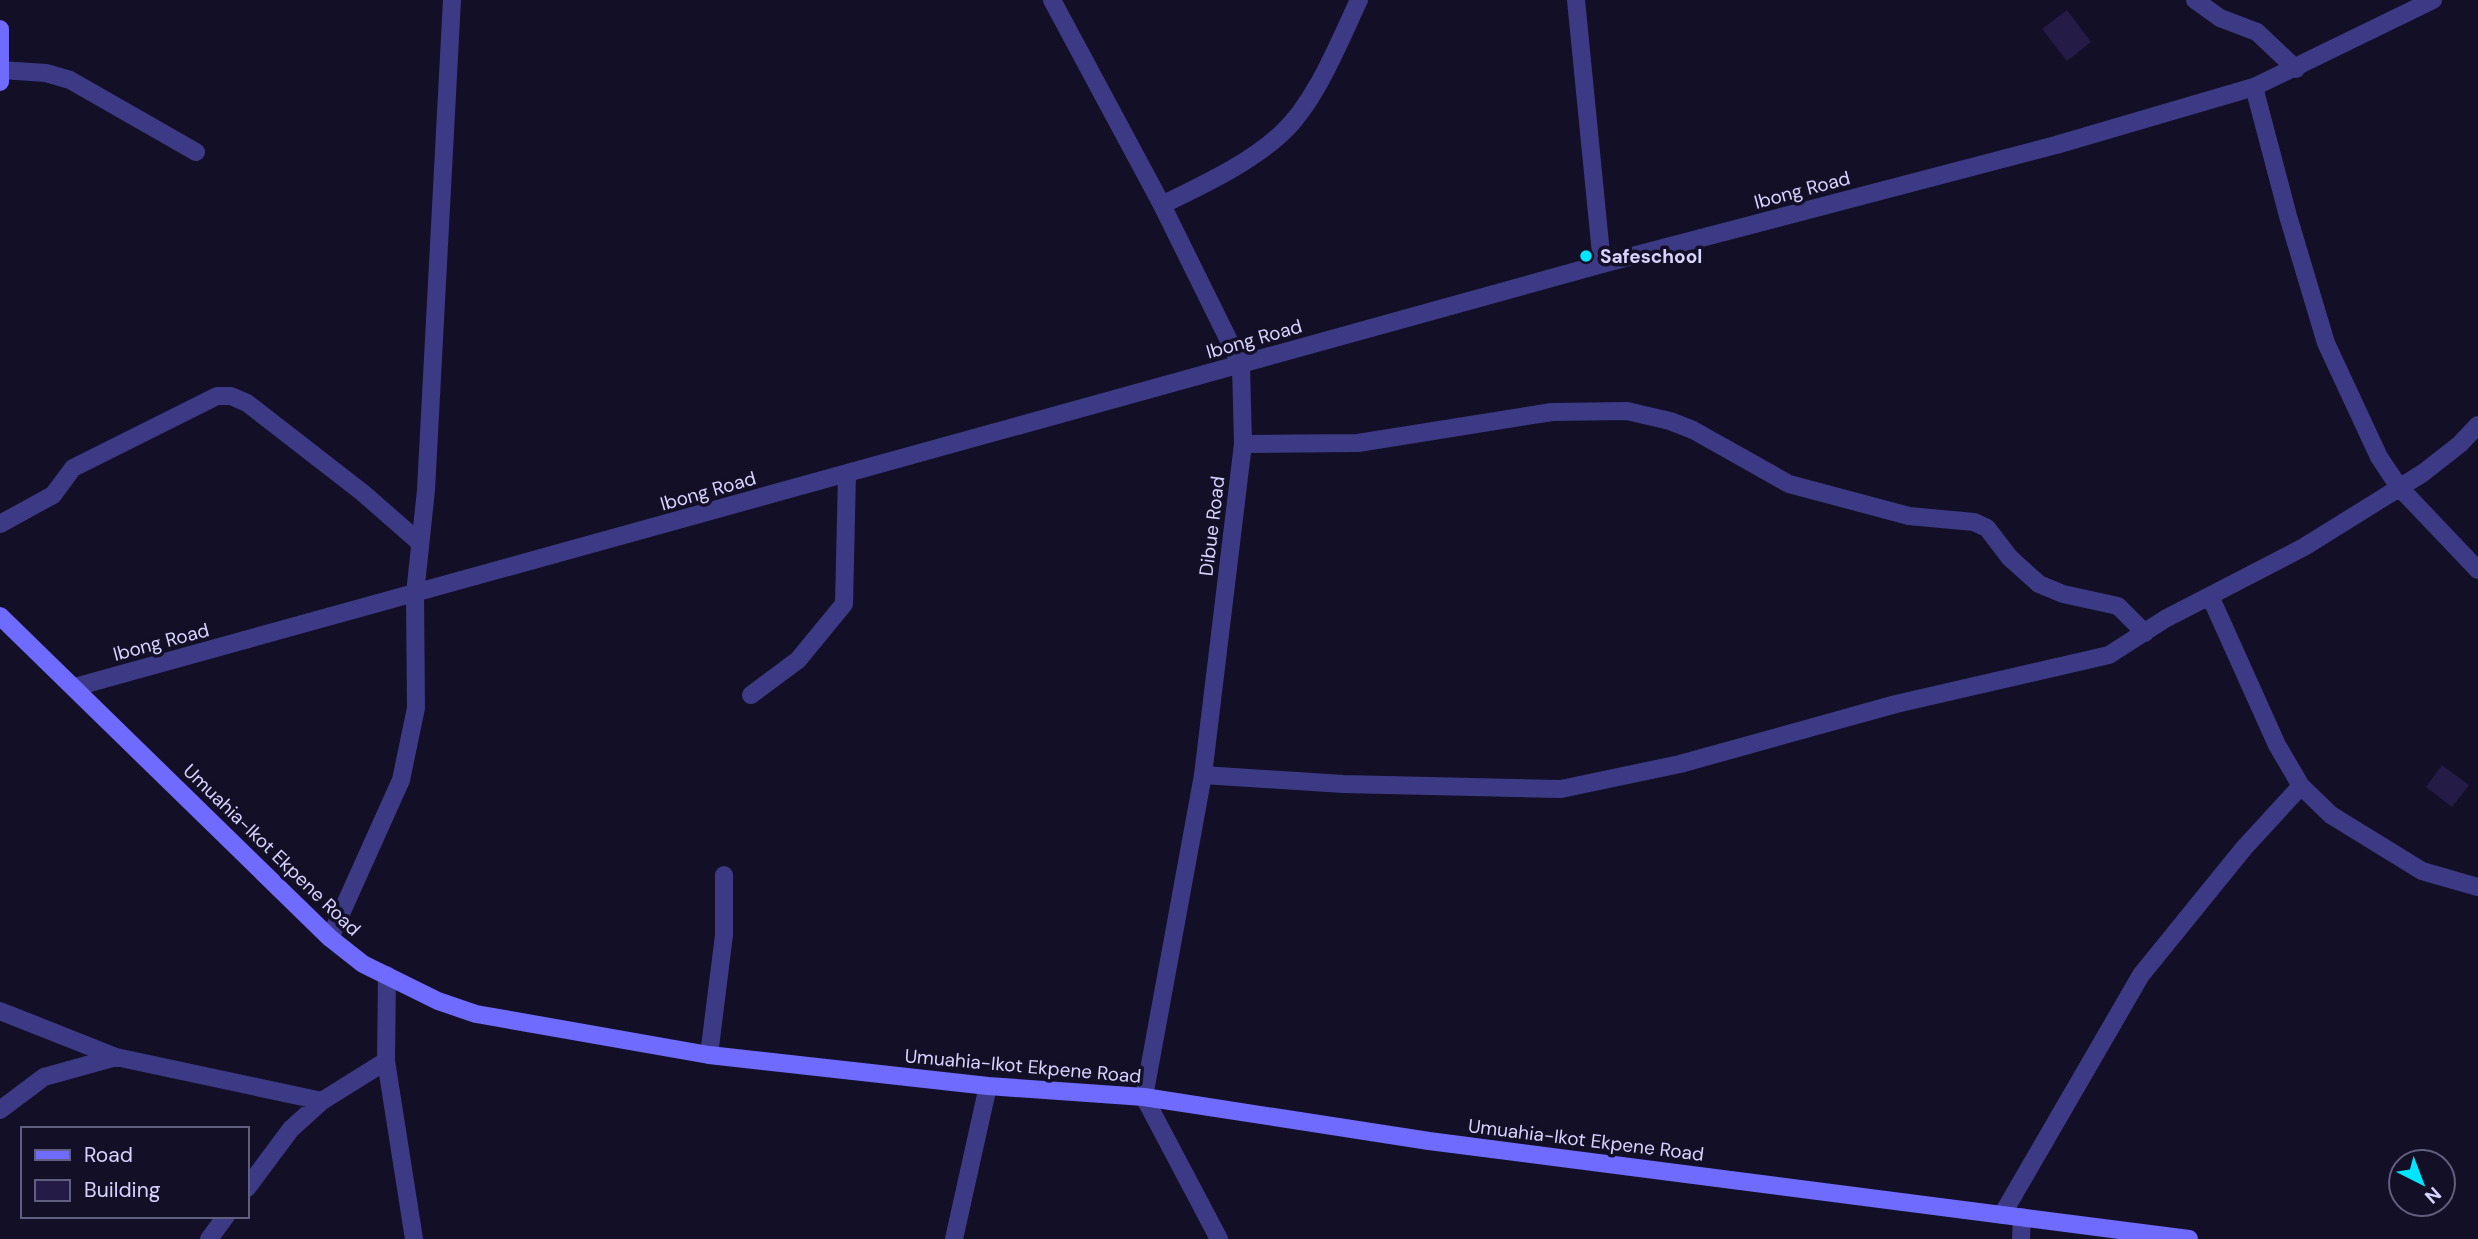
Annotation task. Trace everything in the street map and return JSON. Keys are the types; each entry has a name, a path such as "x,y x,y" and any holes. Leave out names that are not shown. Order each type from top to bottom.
{"main road":[{"path":"0,29 0,82"},
{"name":"Umuahia-Ikot Ekpene Road","path":"0,616 330,938 363,964 438,1002 476,1014 709,1055 988,1086 1144,1097 1443,1143 2189,1239"}],"street":[{"path":"330,938 401,780 408,758 416,708 415,594 426,477 452,0"},
{"name":"Dibue Road","path":"1052,0 1161,205 1241,365 1243,444 1203,775 1144,1097"},
{"path":"1161,205 1222,175 1282,134 1312,93 1359,0"},
{"path":"1576,0 1602,264"},
{"path":"2195,0 2220,18 2257,32 2296,69"},
{"name":"Ibong Road","path":"75,687 1602,264 2056,145 2254,87 2296,69 2433,0"},
{"path":"1,70 46,73 70,80 196,152"},
{"path":"2254,87 2288,216 2326,343 2379,457 2399,487 2478,570"},
{"path":"0,524 52,495 73,468 218,396 231,396 247,403 363,493 419,542"},
{"path":"1243,444 1358,443 1552,412 1626,411 1670,421 1693,430 1789,484 1909,516 1974,522 1987,528 2010,558 2039,584 2063,594 2118,606 2145,633"},
{"path":"1203,775 1343,785 1561,789 1680,764 1896,704 2109,655 2210,596 2304,547 2399,487 2460,444 2478,425"},
{"path":"751,695 797,660 844,604 847,474"},
{"path":"2210,596 2277,745 2301,786 2331,816 2422,871 2478,887"},
{"path":"2002,1215 2141,975 2244,848 2301,786"},
{"path":"709,1055 724,935 724,875"},
{"path":"387,975 386,1061 414,1239"},
{"path":"0,1011 116,1057 322,1101"},
{"path":"69,1069 70,1038"},
{"path":"0,1110 44,1077 116,1057"},
{"path":"248,1187 291,1129 322,1101 386,1061"},
{"path":"954,1239 988,1086"},
{"path":"1144,1097 1219,1239"},
{"path":"2021,1239 2022,1217"},
{"path":"209,1239 225,1218"}],"building":[{"path":"2067,10 2091,42 2067,61 2042,29"},
{"path":"2442,765 2469,785 2452,807 2426,787"}],"place":[{"name":"Safeschool","path":"1586,256"}]}
